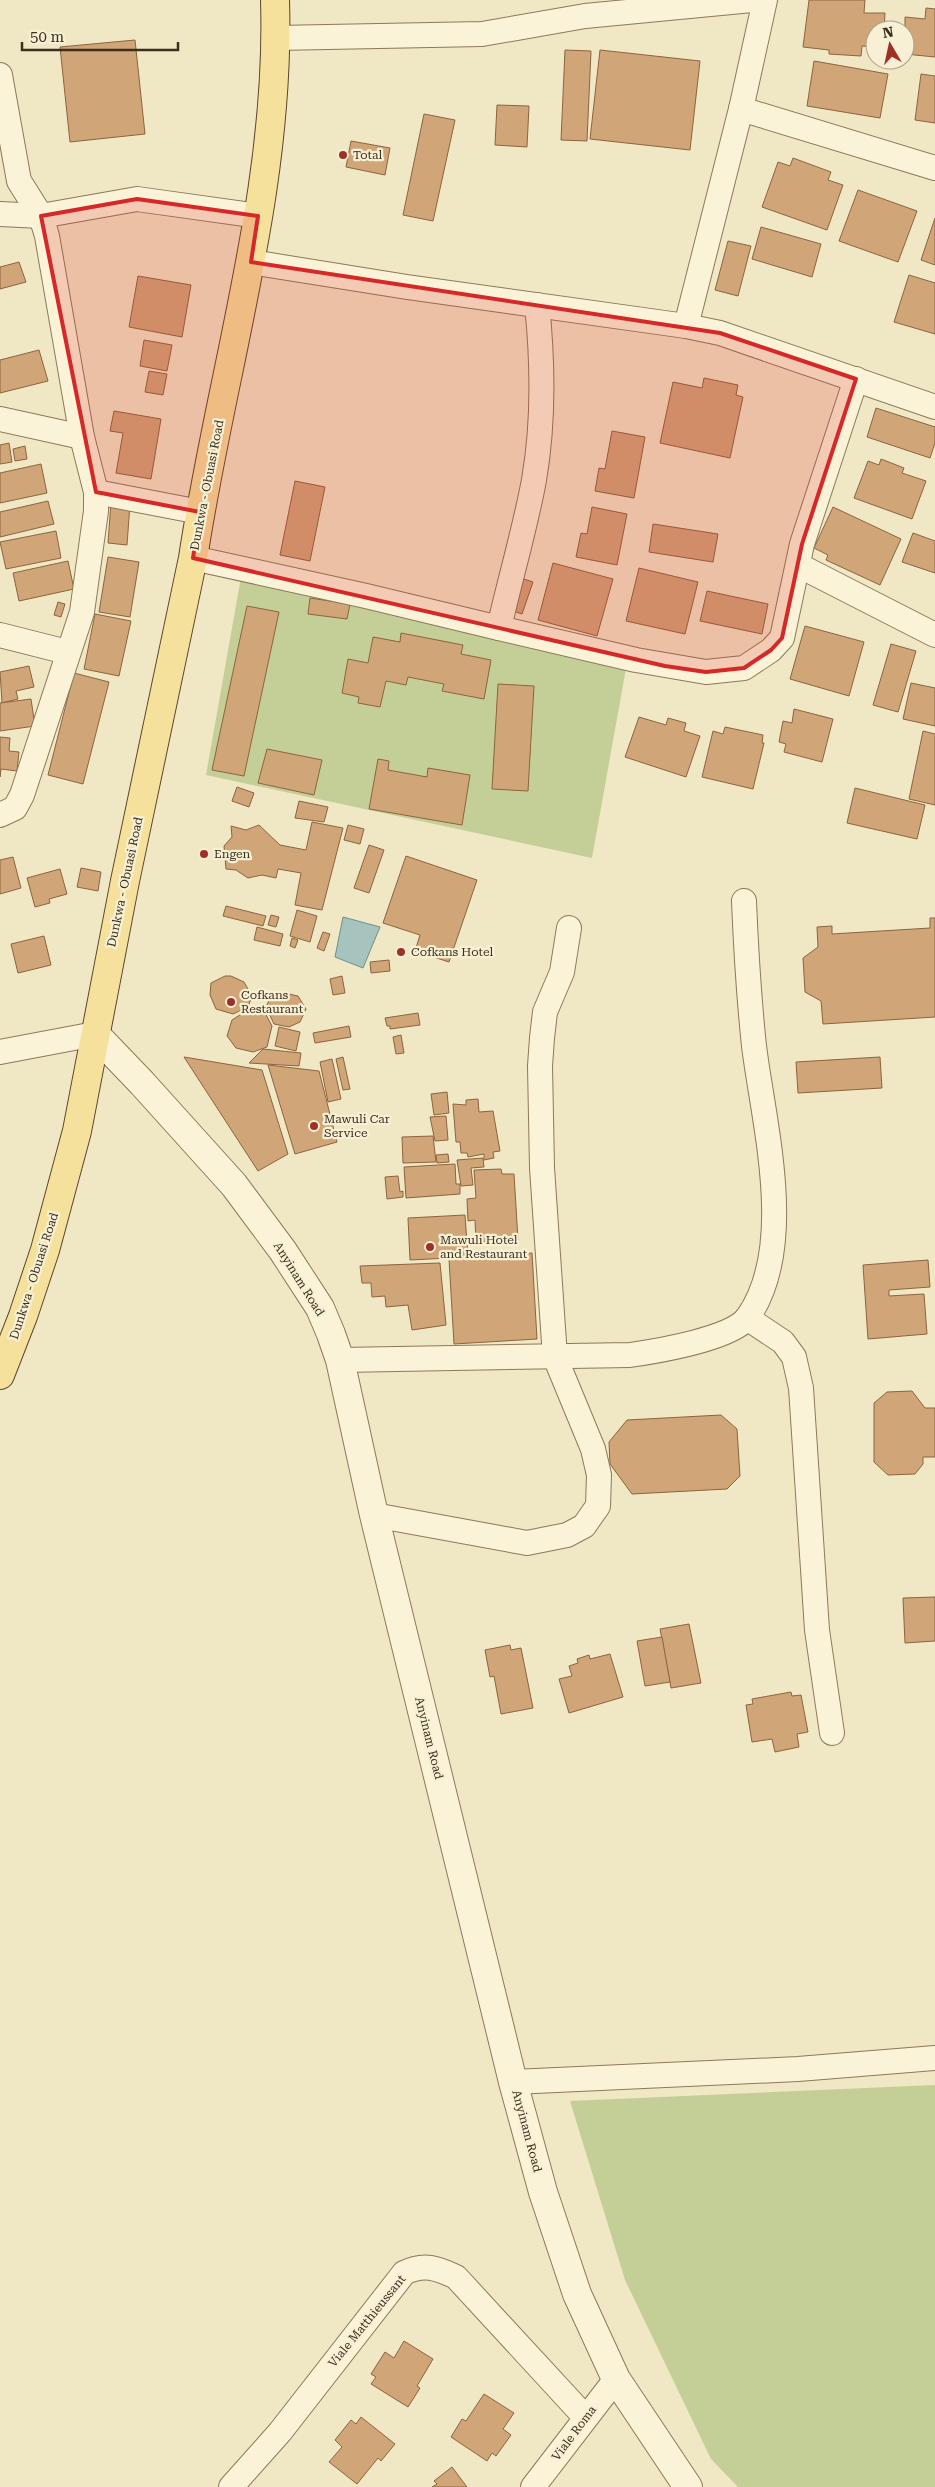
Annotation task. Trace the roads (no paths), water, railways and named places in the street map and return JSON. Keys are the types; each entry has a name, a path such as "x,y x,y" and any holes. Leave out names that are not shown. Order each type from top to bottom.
{"main road":[{"name":"Dunkwa - Obuasi Road","path":"0,1374 23,1316 78,1131 95,1034 193,558 200,512 251,262 258,216 266,161 276,38 275,0"}],"street":[{"path":"276,38 482,34 584,8 752,0"},
{"path":"686,326 741,109 765,0"},
{"path":"0,75 19,181 41,216 55,273 82,437 96,492 94,536 84,604 22,796 15,808 0,815"},
{"path":"741,109 935,168"},
{"path":"0,214 41,216 123,201 143,200 258,216"},
{"path":"251,262 686,326 720,333 935,407"},
{"path":"498,628 534,481 542,390 542,350 537,305"},
{"path":"193,558 366,596 665,666 706,672 744,668 772,650 782,638 798,565 817,493 856,379"},
{"path":"0,419 82,437"},
{"path":"96,492 200,512"},
{"path":"798,565 935,635"},
{"path":"0,635 67,652"},
{"path":"340,1360 630,1355 668,1350 706,1340 747,1318 766,1280 775,1234 771,1176 747,972 744,902"},
{"path":"374,1515 527,1543 567,1535 584,1526 598,1506 599,1475 593,1449 555,1357 542,1168 540,1066 546,1012 562,972 568,928"},
{"path":"0,1052 95,1034"},
{"name":"Anyinam Road","path":"95,1034 234,1185 283,1251 320,1308 340,1360 374,1515 513,2082 544,2192 577,2294 616,2380 688,2487"},
{"path":"747,1318 783,1342 794,1357 802,1388 817,1630 832,1733"},
{"path":"513,2082 798,2069 935,2058"},
{"name":"Viale Matthieussant","path":"231,2487 280,2432 404,2273 415,2268 426,2266 438,2268 456,2277 585,2417"},
{"name":"Viale Roma","path":"533,2487 585,2417 616,2380"}],"water":[{"path":"343,917 380,927 363,968 335,957"}],"place":[{"name":"Total","path":"343,155"},
{"name":"Engen","path":"204,854"},
{"name":"Cofkans Hotel","path":"401,952"},
{"name":"Cofkans Restaurant","path":"231,1002"},
{"name":"Mawuli Car Service","path":"314,1126"},
{"name":"Mawuli Hotel and Restaurant","path":"430,1247"}]}
